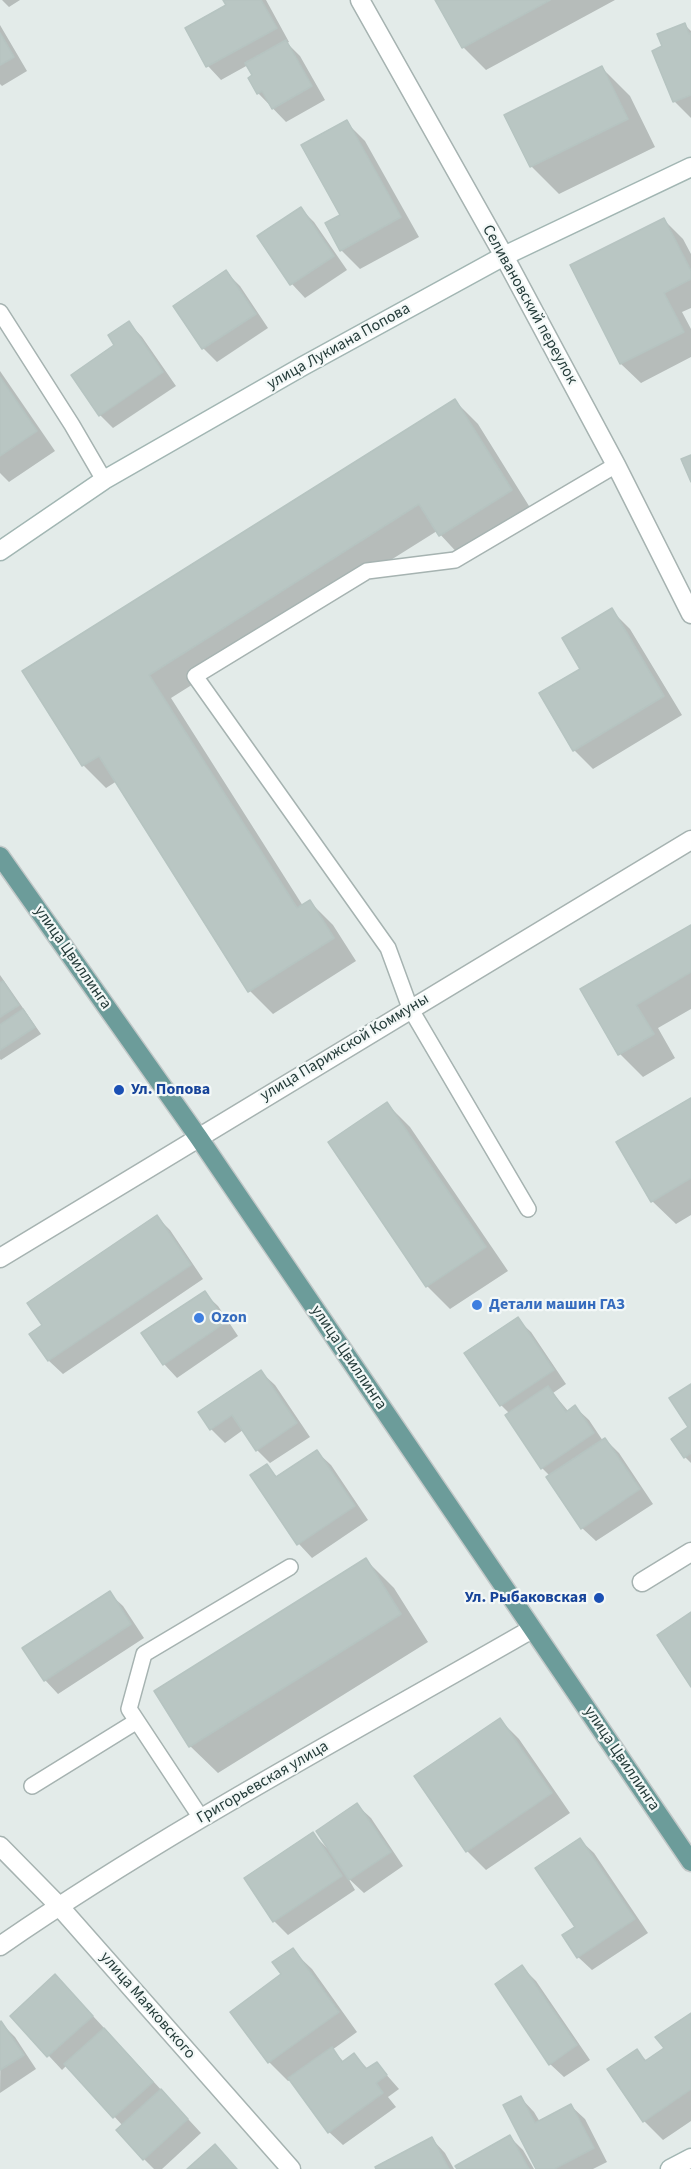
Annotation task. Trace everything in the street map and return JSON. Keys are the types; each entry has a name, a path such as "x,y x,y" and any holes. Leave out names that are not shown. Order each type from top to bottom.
{"main road":[{"name":"улица Цвиллинга","path":"0,856 199,1138 691,1862"}],"street":[{"name":"Селивановский переулок","path":"360,0 504,256 616,465 691,614"},
{"name":"улица Лукиана Попова","path":"0,551 104,480 303,366 504,256 691,167"},
{"name":"улица Парижской Коммуны","path":"0,1258 691,840"},
{"path":"642,1582 691,1552"},
{"name":"Григорьевская улица","path":"0,1946 59,1906 201,1818 532,1629"},
{"name":"улица Маяковского","path":"0,1846 59,1906 291,2169"},
{"path":"670,2169 691,2158"}],"lane":[{"path":"0,312 104,480"},
{"path":"528,1209 410,1008 388,948 195,676 367,572 455,560 616,465"},
{"path":"201,1818 129,1708 144,1654 290,1567"},
{"path":"32,1786 137,1721"}],"building":[{"path":"223,0 261,0 277,28 206,67 185,28 226,5"},
{"path":"435,0 550,0 462,48"},
{"path":"685,23 689,34 691,33 691,95 673,102 652,51 662,46 657,34"},
{"path":"0,33 14,57 0,65"},
{"path":"286,40 312,86 272,109 262,91 257,94 248,78 252,75 245,63"},
{"path":"602,66 628,119 530,167 504,115"},
{"path":"347,120 401,217 340,251 325,223 340,215 301,145"},
{"path":"301,207 334,256 290,285 257,236"},
{"path":"664,218 691,271 691,279 664,293 684,332 620,364 570,265"},
{"path":"226,270 256,314 202,349 173,306"},
{"path":"129,321 163,372 99,416 71,375 114,345 108,335"},
{"path":"0,377 37,431 0,456"},
{"path":"455,399 512,490 439,536 419,504 149,675 297,908 310,900 334,938 248,992 99,756 82,766 22,671"},
{"path":"691,455 691,482 681,459"},
{"path":"612,608 664,696 573,751 539,693 580,669 562,638"},
{"path":"691,925 691,972 636,1005 654,1034 618,1055 580,989"},
{"path":"3,981 19,1005 0,1017 0,983"},
{"path":"23,1009 35,1027 0,1050 0,1025"},
{"path":"691,1098 691,1178 651,1202 616,1142"},
{"path":"387,1102 486,1247 426,1287 328,1142"},
{"path":"157,1215 191,1265 48,1361 29,1334 42,1325 27,1303"},
{"path":"205,1291 226,1322 163,1365 141,1333"},
{"path":"518,1317 554,1370 500,1406 464,1353"},
{"path":"261,1370 297,1423 256,1451 232,1415 210,1430 198,1412"},
{"path":"691,1384 691,1453 684,1458 671,1439 688,1427 669,1398"},
{"path":"548,1386 566,1412 575,1405 594,1433 541,1469 505,1415"},
{"path":"605,1438 640,1489 581,1529 546,1477"},
{"path":"317,1450 355,1506 297,1545 250,1475 267,1464 276,1477"},
{"path":"366,1558 401,1614 189,1747 154,1691"},
{"path":"110,1591 131,1624 44,1681 22,1648"},
{"path":"691,1612 691,1687 657,1635"},
{"path":"500,1718 552,1793 466,1852 414,1776"},
{"path":"357,1803 391,1852 349,1880 316,1831"},
{"path":"313,1832 342,1876 273,1922 244,1878"},
{"path":"580,1838 635,1919 577,1958 562,1935 575,1927 535,1868"},
{"path":"293,1948 339,2012 268,2063 230,2012 281,1974 272,1962"},
{"path":"522,1965 577,2045 549,2065 495,1984"},
{"path":"55,1974 93,2016 47,2057 10,2016"},
{"path":"691,2013 691,2089 643,2122 607,2069 637,2049 645,2061 664,2048 655,2037"},
{"path":"0,2022 24,2055 0,2070"},
{"path":"104,2028 153,2082 113,2118 64,2064"},
{"path":"332,2047 342,2062 354,2053 366,2069 377,2062 387,2075 376,2083 383,2093 328,2133 288,2078"},
{"path":"161,2089 188,2119 143,2160 116,2130"},
{"path":"521,2096 535,2123 571,2104 594,2148 554,2169 536,2169 503,2105"},
{"path":"510,2135 529,2169 457,2169 455,2166"},
{"path":"432,2137 449,2169 376,2169 375,2167"},
{"path":"215,2144 237,2169 187,2169"}],"place":[{"name":"Ул. Попова","path":"119,1090"},
{"name":"Детали машин ГАЗ","path":"477,1305"},
{"name":"Ozon","path":"199,1318"},
{"name":"Ул. Рыбаковская","path":"599,1598"}]}
